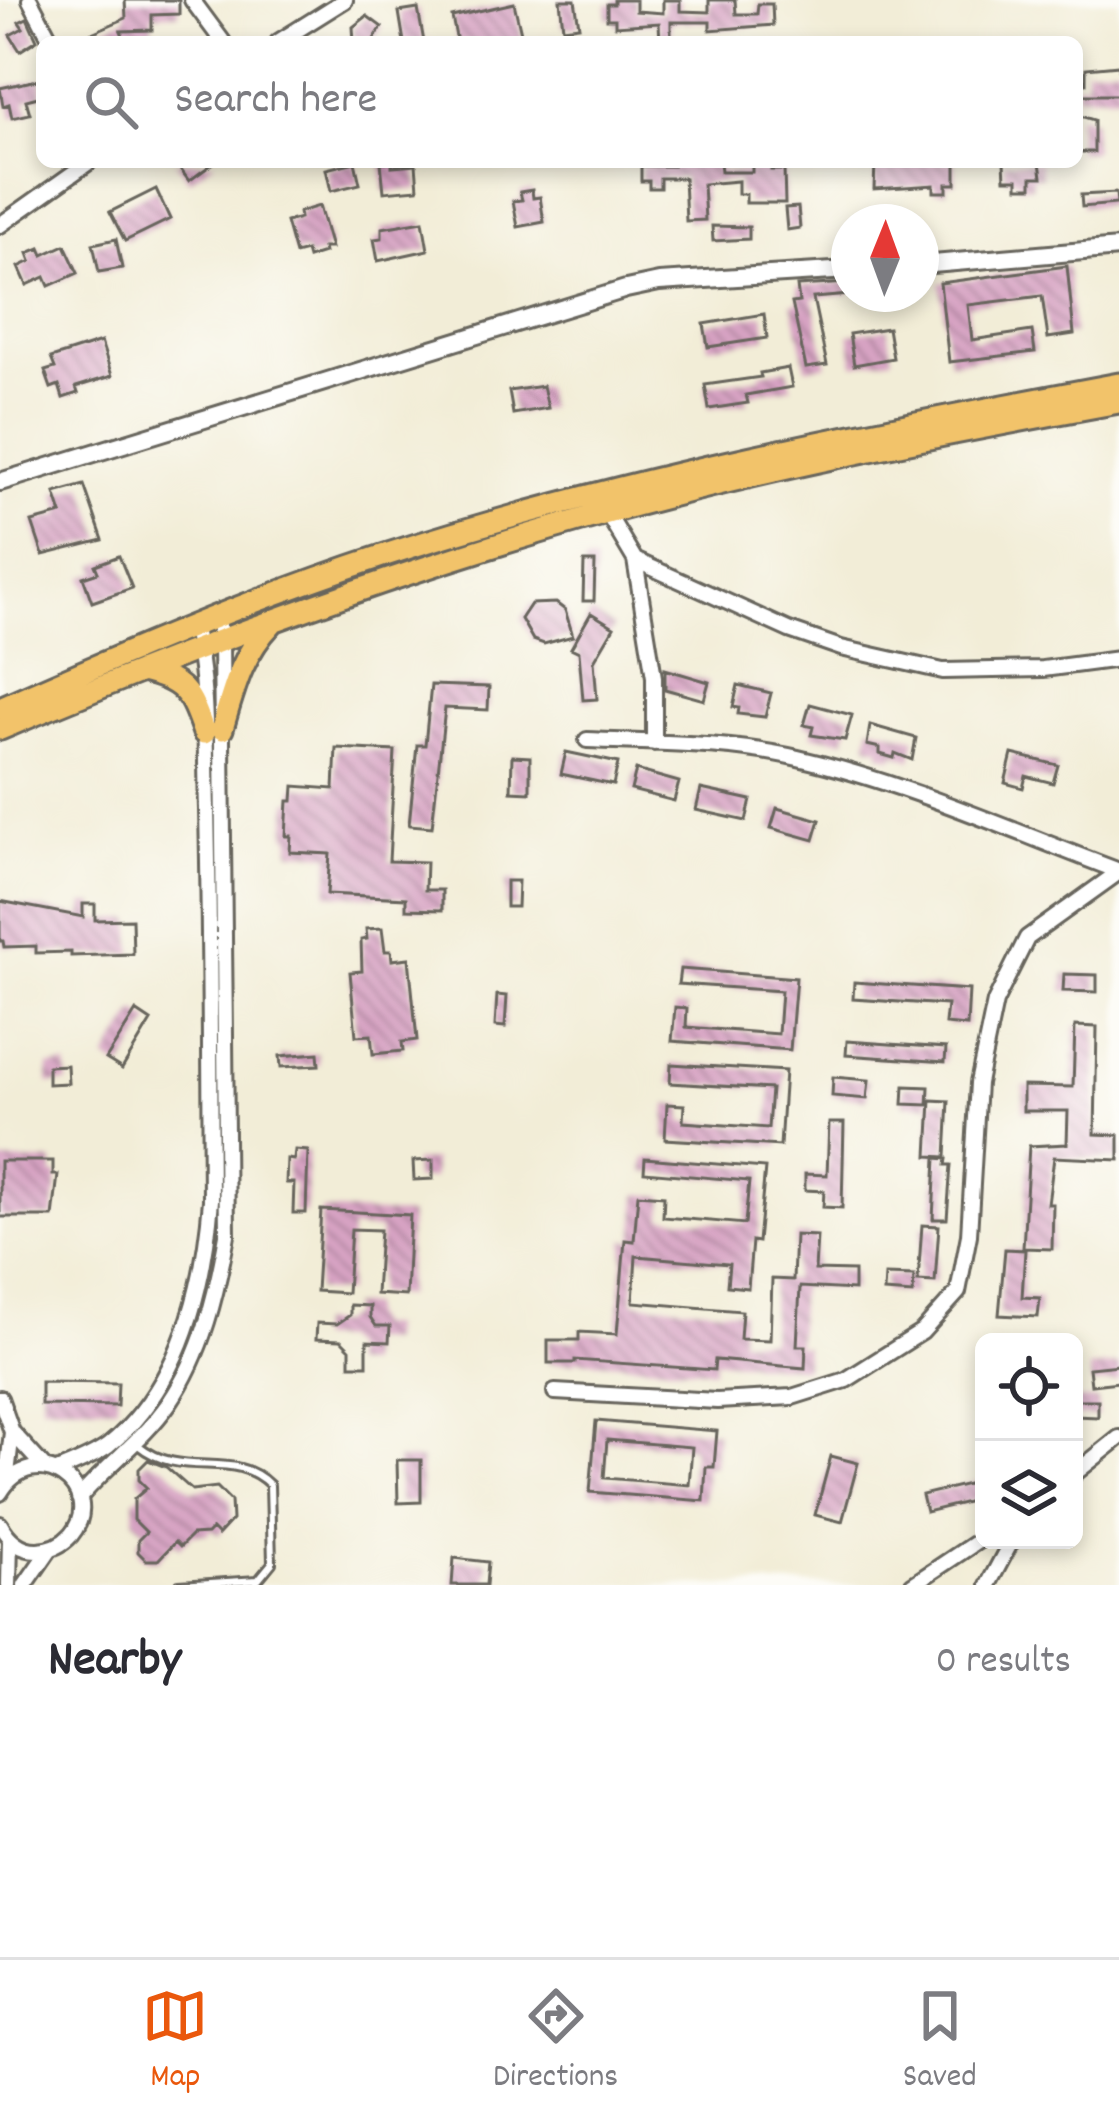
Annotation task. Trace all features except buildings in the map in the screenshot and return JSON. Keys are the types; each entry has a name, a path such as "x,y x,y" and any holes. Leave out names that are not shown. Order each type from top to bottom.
{"main road":[{"path":"5,703 193,625 380,557 579,499 874,428 1119,384"},
{"path":"0,729 273,621 607,513 931,438 1119,402"},
{"path":"213,731 253,643 273,621"},
{"path":"140,671 166,676 183,687 213,731"}],"street":[{"path":"30,0 49,36"},
{"path":"192,0 219,36"},
{"path":"288,36 345,0"},
{"path":"0,225 81,168"},
{"path":"939,264 1119,248"},
{"path":"0,482 626,290 659,282 831,271"},
{"path":"607,513 635,560 654,677 654,743"},
{"path":"635,560 790,630 841,648 943,671 1043,669 1119,659"},
{"path":"3,1487 30,1468 51,1469 110,1444 156,1388 185,1331 203,1268 212,1200 213,731 221,640 217,617"},
{"path":"79,1498 169,1402 210,1313 227,1235 213,731 193,625"},
{"path":"587,740 793,756 884,781 1119,872"},
{"path":"555,1392 717,1401 792,1397 847,1379 922,1332 958,1292 969,1235 978,1083 995,1002 1028,938 1119,872"},
{"path":"0,1398 13,1432 68,1479 79,1498 75,1530 50,1549 25,1585"},
{"path":"3,1487 13,1432"},
{"path":"1083,1467 1119,1438"},
{"path":"0,1524 10,1539 28,1549 50,1549"},
{"path":"9,1585 10,1539"},
{"path":"912,1585 975,1543"},
{"path":"988,1585 1007,1549"}],"lane":[{"path":"135,1443 154,1458 256,1470 270,1485 272,1563 258,1580 178,1585"}]}
